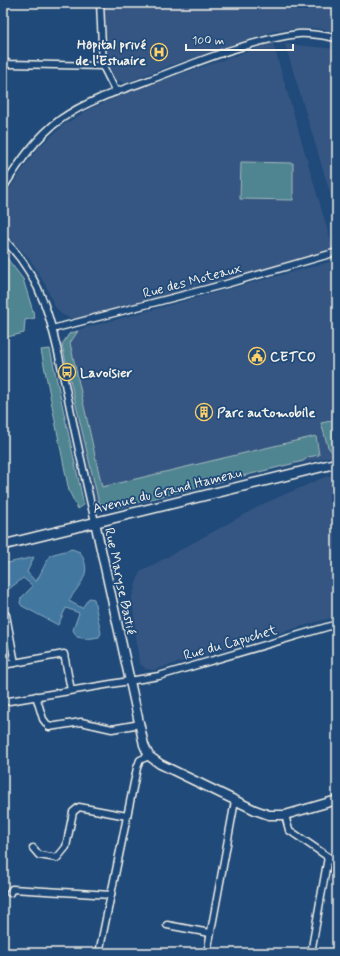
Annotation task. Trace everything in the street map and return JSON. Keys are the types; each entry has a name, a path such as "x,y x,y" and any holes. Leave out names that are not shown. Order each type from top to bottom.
{"main road":[{"name":"Avenue du Grand Hameau","path":"3,545 337,463"}],"street":[{"path":"100,3 103,66 116,92"},
{"path":"3,188 37,141 51,127 75,110 116,92 197,62 274,38 300,34 337,38"},
{"path":"3,61 9,64 103,66"},
{"name":"Rue Maryse Bastié","path":"3,239 17,252 33,276 47,311 140,724 149,756"},
{"name":"Rue des Moteaux","path":"52,329 226,284 337,252"},
{"path":"6,615 15,663"},
{"name":"Rue du Capuchet","path":"3,702 160,676 337,624"},
{"path":"3,665 64,654 71,690"},
{"path":"36,696 43,719 49,727 81,722 112,728 140,724"},
{"path":"99,953 110,895 140,760 149,756 160,764 235,801 270,815 285,815 337,800"},
{"path":"207,953 235,801"},
{"path":"33,848 39,855 57,858 66,847 73,812 79,807 127,816"},
{"path":"285,815 289,830 337,863"},
{"path":"311,953 328,857"},
{"path":"10,893 12,889 110,895"},
{"path":"168,925 210,933"}],"shaded area":[{"name":"Hôpital privé de l'Estuaire","path":"104,3 337,3 337,31 314,28 278,30 174,64 125,83 115,79 108,62"},
{"path":"273,43 333,249 230,279 227,277 223,278 221,282 210,285 207,282 195,286 194,289 80,318 70,318 61,314 54,305 46,286 30,259 3,231 3,198 38,148 65,124 92,108 134,90"},
{"path":"285,44 337,49 337,205 334,206"},
{"path":"337,260 337,455 107,508 96,504 61,342 70,332"},
{"path":"337,474 337,616 153,670 146,669 139,663 132,597 140,572 265,503 325,477"},
{"path":"72,549 80,552 86,567 81,584 69,601 82,608 89,598 94,599 101,633 99,637 87,639 77,637 73,630 79,613 66,608 58,625 22,606 20,603 21,598 33,586 23,578 9,589 3,591 3,564 34,557 27,572 36,582 50,555"}],"green space":[{"path":"241,162 293,163 293,200 240,199"},
{"path":"3,253 23,279 35,318 25,320 24,333 3,338"},
{"path":"78,331 70,343 102,487 316,436 319,455 308,457 303,461 119,507 99,503 62,345 69,334"},
{"path":"50,349 84,505 78,509 69,491 41,350"},
{"path":"336,420 333,426 337,441 337,451 332,452 328,447 321,423"}],"place":[{"name":"Hôpital privé de l'Estuaire","path":"159,52"},
{"name":"CETCO","path":"257,356"},
{"name":"Lavoisier","path":"67,372"},
{"name":"Parc automobile","path":"204,412"}]}
